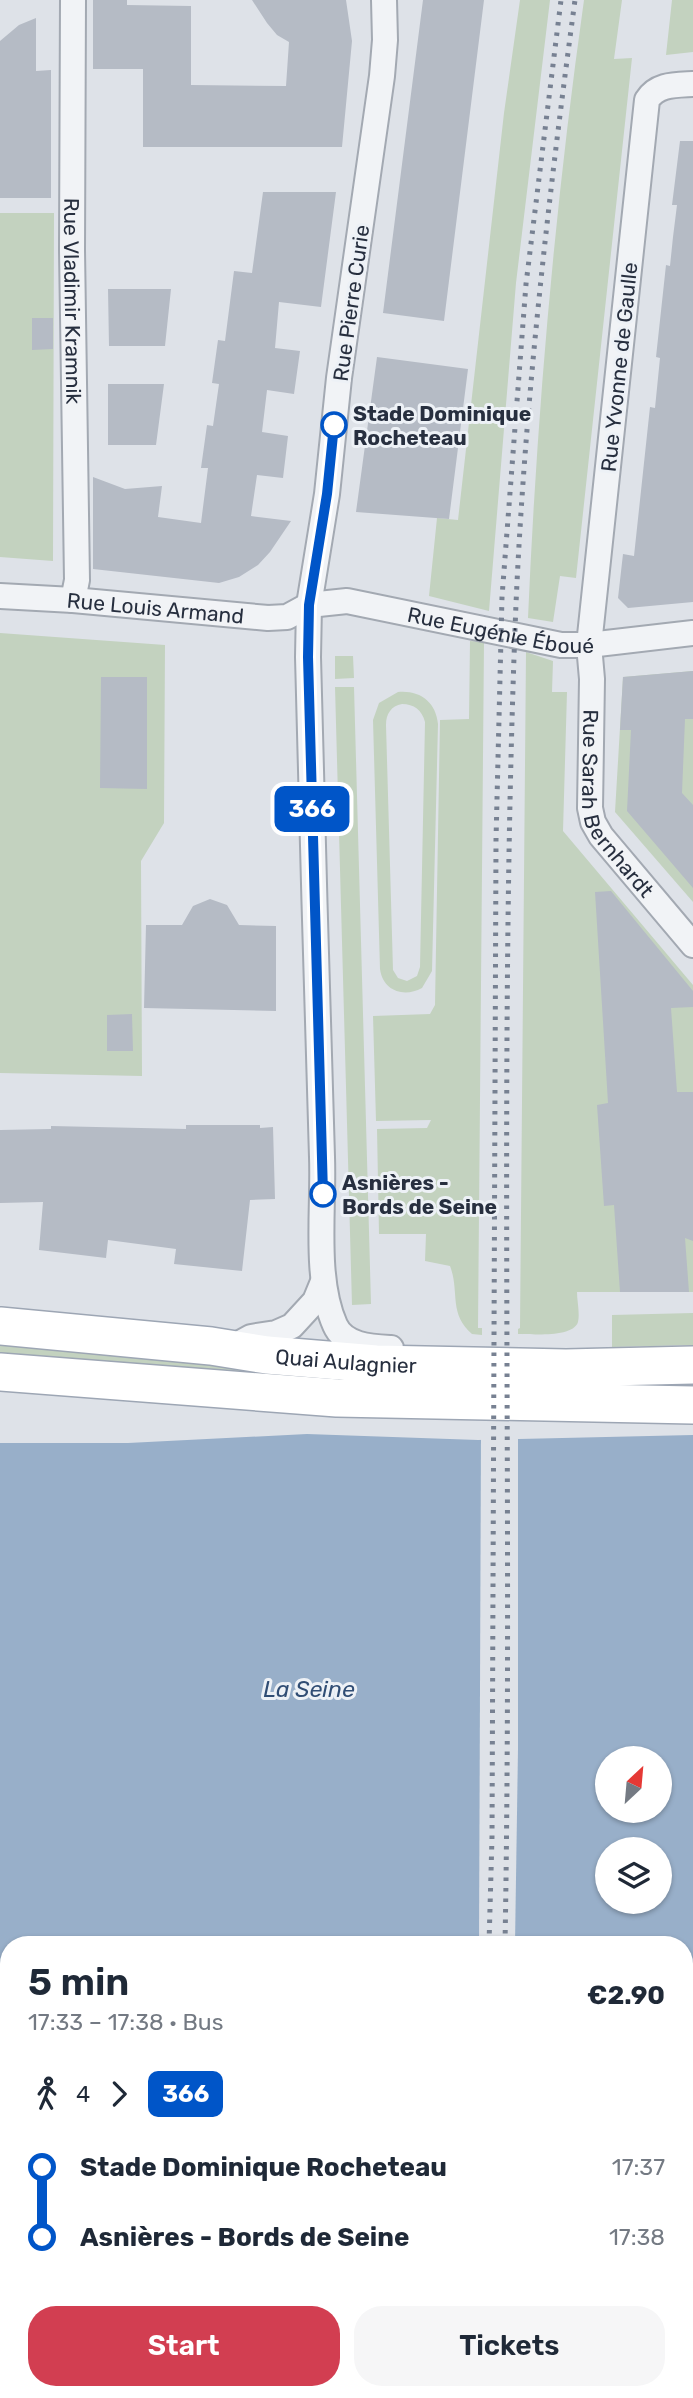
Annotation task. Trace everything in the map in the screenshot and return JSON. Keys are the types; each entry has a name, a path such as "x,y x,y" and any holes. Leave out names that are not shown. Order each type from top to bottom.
{"main road":[{"name":"Quai Aulagnier","path":"0,1326 376,1364 566,1368 693,1365"},
{"name":"Quai Aulagnier","path":"0,1372 337,1398 693,1405"}],"street":[{"name":"Rue Vladimir Kramnik","path":"73,0 72,250 77,580 73,600"},
{"name":"Rue Pierre Curie","path":"322,1284 323,1194 308,657 309,605 327,494 339,378 381,89 385,40 384,0"},
{"name":"Rue Yvonne de Gaulle","path":"589,645 647,100 653,90 664,86 693,84"},
{"name":"Rue Louis Armand","path":"0,596 268,618 287,617 309,605"},
{"name":"Rue Eugénie Éboué","path":"309,605 348,601 561,645 589,645 693,633"},
{"name":"Rue Sarah Bernhardt","path":"589,645 592,679 590,808 593,822 601,836 693,945"},
{"path":"229,1349 251,1337 276,1333 292,1326 315,1301 322,1284"},
{"path":"322,1284 335,1325 349,1340 372,1347 427,1350 491,1366"}],"green space":[{"path":"520,0 550,0 516,283 489,611 429,596 437,518 458,520 504,113"},
{"path":"584,0 622,0 614,59 632,58 576,578 560,576 553,622 528,618 542,386 556,231"},
{"path":"672,0 693,0 693,52 666,55"},
{"path":"0,213 54,213 53,561 0,557"},
{"path":"0,633 165,645 164,823 141,861 142,1076 0,1073"},
{"path":"470,641 484,642 478,1328 482,1328 482,1335 472,1334 460,1318 450,1266 425,1261 426,1234 379,1234 377,1129 427,1128 431,1120 376,1121 373,1016 430,1014 435,1005 440,720 469,719"},
{"path":"526,652 553,661 552,692 567,692 563,831 693,985 693,1292 577,1292 579,1318 575,1327 561,1333 542,1334 518,1334"},
{"path":"335,656 353,656 354,678 335,679"},
{"path":"693,671 693,902 615,812 623,677"},
{"path":"335,687 354,687 371,1304 352,1305"},
{"path":"398,692 420,695 434,709 438,724 432,971 422,988 408,992 395,990 385,983 380,969 373,720 379,703","holes":["406,704 420,711 425,722 420,967 417,976 407,981 398,978 393,970 386,725 392,709"]},
{"path":"693,1313 693,1345 612,1347 612,1315"},
{"path":"0,1342 693,1379 693,1387 336,1379 0,1353"}],"water":[{"name":"La Seine","path":"307,1434 478,1440 693,1435 693,1936 0,1936 0,1443 128,1443"}],"pier":[{"path":"518,1435 515,1936 479,1936 481,1436"}],"building":[{"path":"93,0 127,0 127,5 191,6 191,85 286,86 289,42 277,35 252,0 346,0 352,41 342,147 143,147 143,69 93,69"},
{"path":"423,0 484,0 444,321 383,313"},
{"path":"36,18 36,71 51,70 51,198 0,198 0,41 19,25"},
{"path":"680,141 693,141 693,602 628,608 618,598 623,554 634,556 650,407 655,408 660,358 656,357 666,265 670,266 677,205 672,205"},
{"path":"263,192 336,192 321,307 279,302 275,348 300,351 294,394 267,390 262,432 288,436 283,478 257,475 251,516 291,521 258,565 239,577 219,583 93,569 93,477 125,489 162,486 158,517 201,523 208,468 201,468 207,425 213,426 219,384 212,383 218,340 225,341 234,271 252,273"},
{"path":"108,289 171,289 165,346 109,346"},
{"path":"32,318 53,318 53,349 32,350"},
{"path":"377,357 468,369 449,519 356,512"},
{"path":"108,384 164,384 156,445 108,445"},
{"path":"693,671 693,719 685,719 682,793 693,805 693,888 627,811 631,730 620,730 623,677"},
{"path":"101,677 147,677 147,789 100,788"},
{"path":"611,891 693,991 693,1007 671,1008 677,1092 693,1092 693,1241 685,1238 689,1292 620,1292 614,1205 604,1206 597,1105 608,1103 595,892"},
{"path":"210,899 227,905 239,925 276,926 276,1011 144,1008 146,925 182,925 193,906"},
{"path":"132,1014 133,1051 107,1051 107,1015"},
{"path":"186,1125 273,1127 275,1199 250,1200 242,1271 174,1264 176,1249 108,1240 106,1258 39,1250 43,1202 0,1203 0,1130 51,1129 51,1126 186,1129"}],"railway":[{"path":"489,1936 492,1837 496,840 502,597 526,284 561,0"},
{"path":"505,1936 508,939 516,604 525,453 539,301 575,0"}],"bus line":[{"name":"366","path":"323,1194 308,657 309,605 316,548 327,494 334,425"}],"place":[{"name":"Stade Dominique Rocheteau","path":"334,425"},
{"name":"Asnières - Bords de Seine","path":"323,1194"}]}
